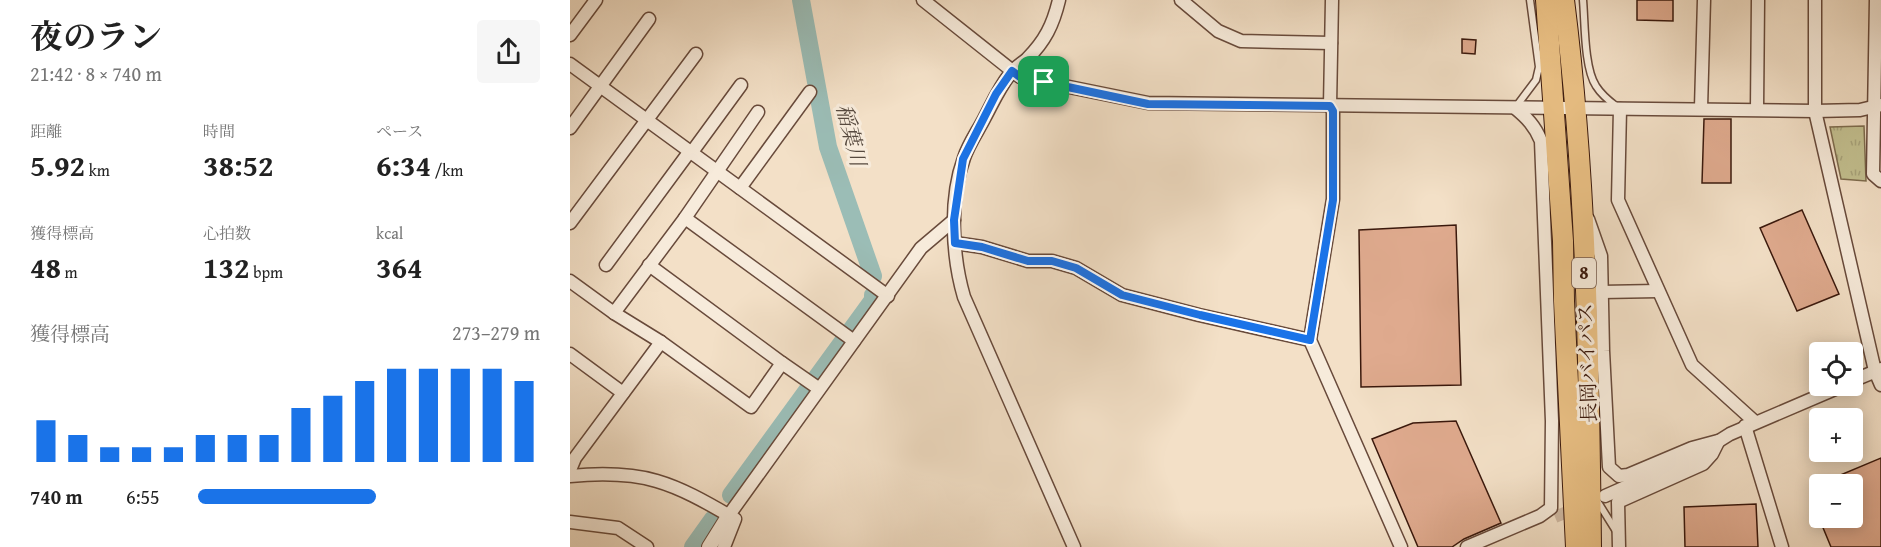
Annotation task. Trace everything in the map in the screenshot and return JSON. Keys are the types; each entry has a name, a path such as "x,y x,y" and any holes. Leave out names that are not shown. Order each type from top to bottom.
{"highway":[{"name":"長岡バイパス","path":"1546,0 1563,241 1556,307 1568,444 1590,491 1576,547"},
{"name":"長岡バイパス","path":"1564,0 1574,78 1574,109 1582,201 1591,547"},
{"path":"1568,547 1590,491"},
{"path":"1590,491 1597,547"}],"street":[{"path":"570,35 596,0"},
{"path":"923,0 1020,77 1148,104 1554,109 1701,108 1815,111 1860,110 1878,106"},
{"path":"1059,0 1046,38 1012,71 996,94 963,159 954,220 957,268 964,297 1074,547"},
{"path":"1181,0 1218,31 1240,41 1331,43"},
{"path":"1332,0 1330,106 1333,111 1333,200 1310,340 1401,547"},
{"path":"1701,108 1704,0"},
{"path":"1757,109 1758,0"},
{"path":"1815,0 1815,111 1881,386"},
{"path":"1876,0 1878,106 1873,174 1881,181"},
{"path":"570,128 649,20"},
{"path":"570,223 696,54"},
{"path":"570,64 888,296"},
{"path":"606,265 741,85"},
{"path":"740,188 810,92"},
{"path":"1467,547 1540,516 1551,508 1556,426 1556,307 1541,141 1537,129 1515,108"},
{"path":"1620,109 1618,200 1692,365 1750,424 1782,547"},
{"path":"614,313 685,218 758,112"},
{"path":"1582,201 1601,256 1609,467 1619,476 1628,476 1692,448 1718,441"},
{"path":"685,218 854,341"},
{"path":"710,547 729,515 818,388 888,296 921,248 954,220"},
{"path":"955,243 982,247 1028,261 1052,261 1076,268 1122,295 1310,340"},
{"path":"649,265 818,388"},
{"path":"570,281 614,313 661,342 751,407 782,363"},
{"path":"1601,292 1658,291"},
{"path":"570,470 575,458 661,342"},
{"path":"572,358 623,393"},
{"path":"1863,376 1878,370"},
{"path":"1590,491 1695,456 1750,424 1818,396"},
{"path":"1619,547 1618,502 1703,464 1712,454 1718,441"},
{"path":"570,476 616,474 653,479 691,494 735,519 724,547"},
{"path":"1485,547 1555,517"},
{"path":"570,522 618,528 647,547"}],"lane":[{"path":"1515,108 1536,80 1539,66 1530,0"},
{"path":"1583,0 1590,72 1595,85 1620,109"},
{"path":"1587,371 1603,351"},
{"path":"1590,491 1618,534"}],"green space":[{"path":"1864,126 1866,181 1841,179 1830,127"}],"building":[{"path":"1637,0 1673,0 1673,21 1637,20"},
{"path":"1462,39 1476,40 1475,54 1462,53"},
{"path":"1704,119 1731,119 1731,183 1702,183"},
{"path":"1802,210 1839,294 1797,311 1760,228"},
{"path":"1456,225 1461,385 1361,387 1359,230"},
{"path":"1456,421 1501,523 1464,539 1452,547 1418,547 1372,439 1413,423"},
{"path":"1881,458 1881,547 1831,547 1823,528 1863,528 1863,474 1843,474"},
{"path":"1756,504 1758,547 1685,547 1684,507"}],"waterway":[{"name":"稲葉川","path":"801,0 828,147 873,276"},
{"name":"稲葉川","path":"731,495 873,300 873,295"},
{"name":"稲葉川","path":"693,547 713,519"}],"tunnel":[{"path":"1555,517 1579,507"}],"route":[{"path":"1012,71 1020,77 1044,82 1148,104 1330,106 1333,111 1333,200 1310,340 1122,295 1076,268 1052,261 1028,261 982,247 955,243 954,220 963,159 996,94 1012,71"}]}
